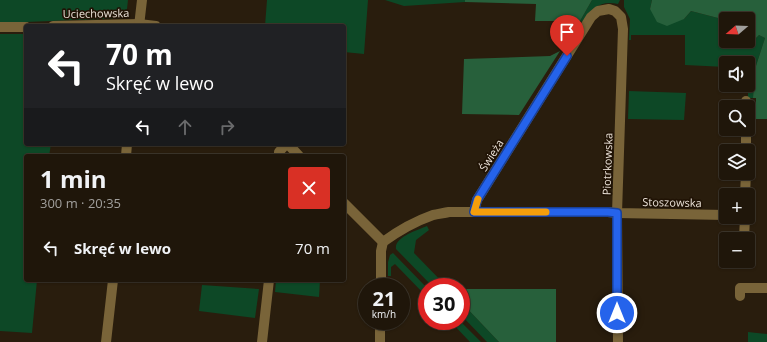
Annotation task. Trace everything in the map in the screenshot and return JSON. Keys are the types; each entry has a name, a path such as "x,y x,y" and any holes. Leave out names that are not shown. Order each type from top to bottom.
{"street":[{"path":"139,24 142,0"},
{"name":"Świeża","path":"474,212 477,200 591,17 598,11 603,10 615,11 618,13"},
{"name":"Piotrkowska","path":"618,13 621,16 623,29 617,213 618,342"},
{"path":"0,27 24,27"},
{"path":"279,154 285,146"},
{"path":"289,146 298,154"},
{"path":"346,204 383,242"},
{"path":"380,278 381,251 383,242 404,229 434,215 449,212 474,212"},
{"name":"Stoszowska","path":"474,212 600,212 719,215"},
{"path":"106,342 113,282"},
{"path":"262,342 269,282"},
{"path":"740,296 740,288 767,288"},
{"path":"380,330 380,342"}],"green space":[{"path":"0,0 128,0 126,18 0,23"},
{"path":"267,0 368,0 364,54 346,52 346,24 265,24"},
{"path":"385,0 465,0 465,2 404,6"},
{"path":"465,0 592,0 580,21 535,21 536,4 465,2"},
{"path":"592,0 620,0 618,4 606,3 597,7 589,13 582,22 580,21"},
{"path":"624,0 652,0 650,9 684,19 691,11 719,18 719,48 755,48 755,39 759,35 765,38 755,69 755,56 719,56 719,67 685,65 685,35 631,35 631,40 629,40 630,19 624,7"},
{"path":"652,0 767,0 767,119 756,119 756,98 753,98 753,92 755,92 755,69 765,38 759,35 755,39 755,12 719,12 719,18 691,11 684,19 667,26 657,22 650,9"},
{"path":"0,34 24,34 24,146 51,146 49,154 24,154 24,282 37,282 32,333 0,331"},
{"path":"560,51 519,115 462,114 464,59 550,56"},
{"path":"629,91 686,93 684,120 628,119"},
{"path":"748,92 753,92 753,98 748,98"},
{"path":"427,226 429,230 416,240 414,253 438,278 424,278 396,249 396,245 399,241 413,232"},
{"path":"393,253 418,279 418,288 395,264 391,267 391,276 388,276 388,262 390,255"},
{"path":"276,282 320,282 319,297 275,292"},
{"path":"202,285 259,289 255,318 199,311"},
{"path":"470,289 556,289 556,342 499,342 470,311"},
{"path":"470,311 499,342 487,342 470,324"},
{"path":"459,330 469,330 481,342 470,342"},
{"path":"748,332 767,334 767,342 748,342"}],"slow traffic":[{"path":"478,199 474,212 546,212"}],"route":[{"path":"567,56 477,200 474,212 617,213 617,313"}]}
